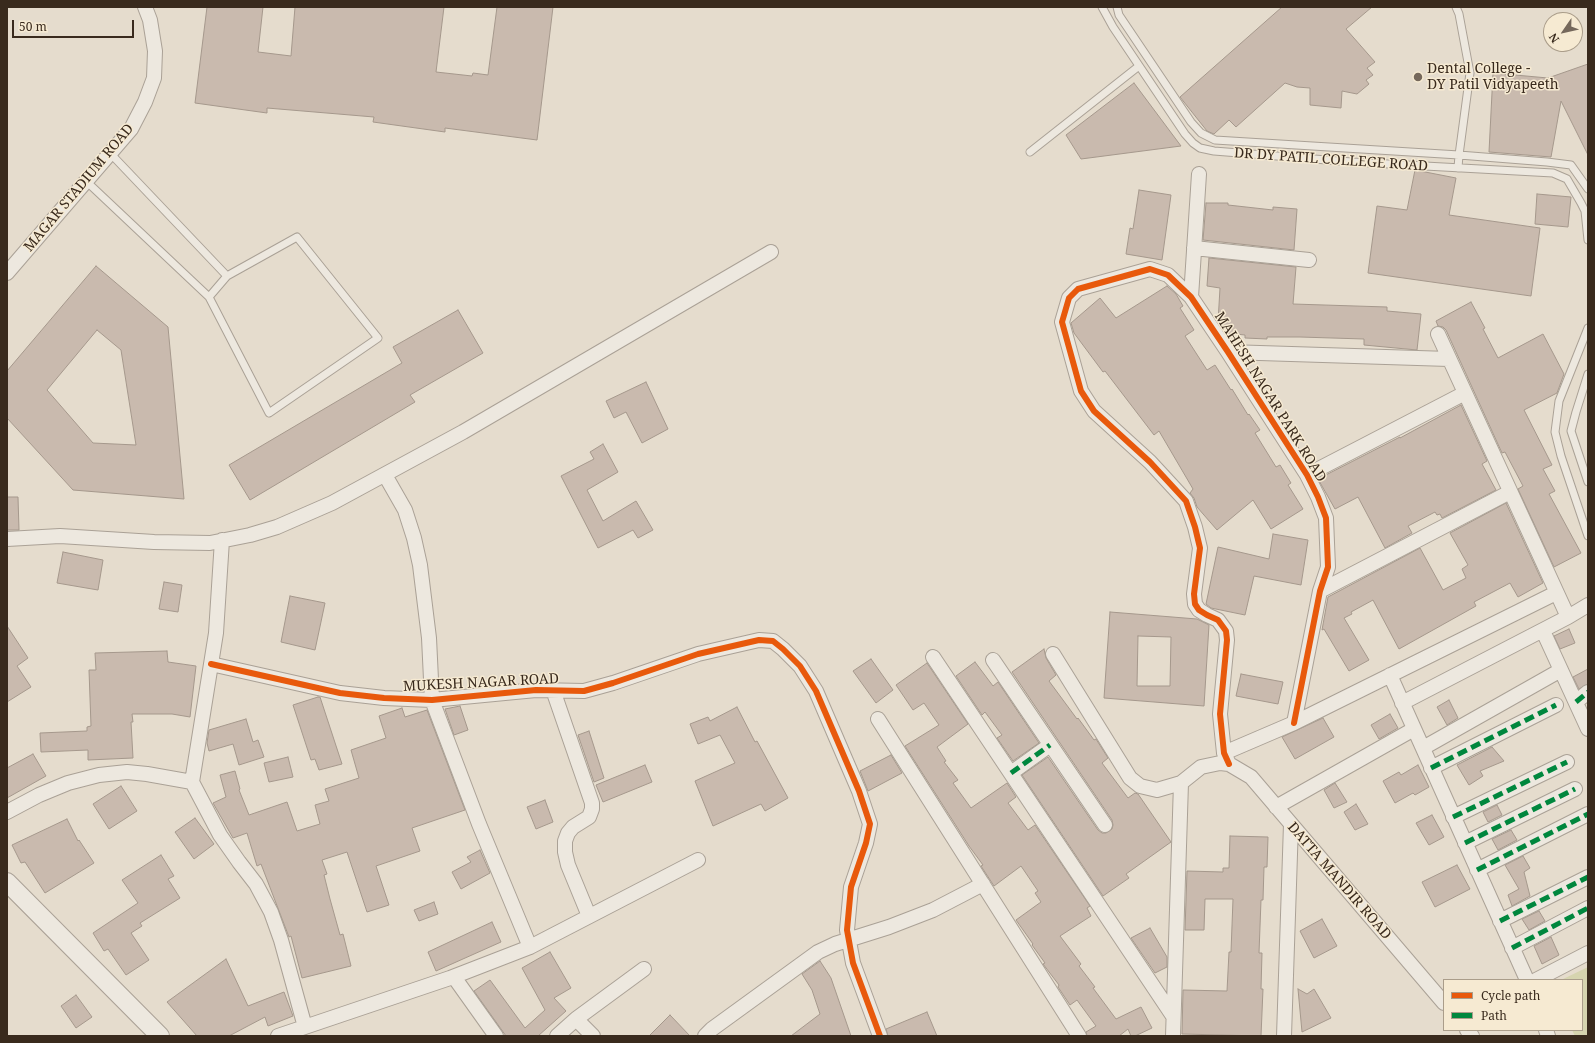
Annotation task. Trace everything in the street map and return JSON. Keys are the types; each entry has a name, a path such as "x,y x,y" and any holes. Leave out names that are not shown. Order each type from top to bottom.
{"street":[{"name":"MAGAR STADIUM ROAD","path":"7,273 131,129 145,102 154,78 155,51 150,20 145,7"},
{"path":"1191,297 1199,174"},
{"path":"1194,248 1309,260"},
{"path":"7,540 37,536 60,536 210,543 250,535 277,527 332,502 385,475 463,432 771,252"},
{"name":"MAHESH NAGAR PARK ROAD","path":"1227,758 1220,714 1227,640 1226,631 1218,620 1206,615 1195,604 1194,594 1200,548 1195,526 1186,501 1150,462 1094,411 1081,391 1062,322 1069,298 1078,289 1150,269 1168,275 1191,297 1307,475 1318,497 1326,518 1328,567 1320,591 1294,723"},
{"path":"1438,334 1568,617"},
{"name":"MAHESH NAGAR PARK ROAD","path":"1228,352 1449,359"},
{"name":"MAHESH NAGAR PARK ROAD","path":"1307,475 1465,393"},
{"path":"385,475 405,510 414,538 429,638 432,700 479,824 530,947"},
{"path":"1320,591 1510,492"},
{"path":"222,540 216,633 192,782 220,835 238,862 256,884 271,912 281,940 305,1027"},
{"path":"1053,654 1130,778 1140,786 1157,790 1181,783 1201,767 1220,763 1294,723 1556,593"},
{"path":"1402,703 1568,617 1588,605"},
{"path":"1543,630 1588,729"},
{"name":"MUKESH NAGAR ROAD","path":"212,658 340,693 384,698 432,700 536,690 584,691 613,683 698,654 759,640 773,641 784,649 800,666 816,691 859,791 870,824 866,843 851,887 847,930 853,963 880,1036"},
{"path":"933,657 1173,1016"},
{"path":"993,660 1105,825"},
{"path":"1423,748 1561,670"},
{"path":"1390,675 1527,979"},
{"path":"553,690 592,803 592,809 589,817 573,827 568,833 565,841 565,852 568,865 589,916"},
{"path":"1576,702 1588,692"},
{"path":"1431,768 1556,705"},
{"path":"878,719 1079,1036"},
{"path":"1276,806 1414,730"},
{"path":"1011,773 1050,745"},
{"name":"DATTA MANDIR ROAD","path":"1227,758 1251,777 1443,1002"},
{"path":"1453,817 1567,762"},
{"path":"7,812 39,795 68,783 99,775 127,772 192,782"},
{"path":"1173,1036 1181,783"},
{"path":"1465,843 1575,789"},
{"path":"1477,870 1588,814"},
{"path":"1284,1036 1291,824"},
{"path":"278,1036 454,977 530,947 698,860"},
{"path":"1500,921 1588,876"},
{"path":"7,882 160,1036"},
{"path":"705,1036 712,1029 818,952 835,944 889,927 933,910 983,884"},
{"path":"1512,948 1588,908"},
{"path":"1538,979 1588,953"},
{"path":"557,1036 576,1019 644,969"},
{"path":"454,977 496,1036"},
{"path":"576,1019 593,1036"}],"lane":[{"name":"DR DY PATIL COLLEGE ROAD","path":"1102,7 1113,27 1186,134 1193,143 1200,148 1214,152 1553,173 1567,179 1585,202 1588,240"},
{"name":"DR DY PATIL COLLEGE ROAD","path":"1116,7 1119,14 1191,122 1201,133 1215,140 1459,154 1547,162 1571,165 1587,185"},
{"path":"1456,7 1459,14 1470,73 1458,168"},
{"path":"1030,152 1139,66"},
{"path":"110,153 227,276"},
{"path":"86,181 209,297 269,413 378,338 297,237 227,276 209,297"},
{"path":"1573,188 1587,185"},
{"path":"1588,328 1558,401 1555,432 1560,456 1588,536"},
{"path":"1588,374 1571,431 1588,482"}],"shaded area":[{"path":"1588,967 1588,1036 1575,1036 1572,1031 1583,1031 1583,979 1563,979"}],"building":[{"path":"207,7 263,7 258,52 291,56 295,7 444,7 436,72 472,76 473,73 488,75 497,7 553,7 537,140 445,128 445,132 373,122 374,117 267,108 267,113 195,103"},
{"path":"1282,7 1372,7 1346,29 1375,62 1367,68 1373,75 1366,80 1369,84 1357,94 1342,91 1341,108 1310,105 1310,88 1297,87 1285,83 1236,127 1229,120 1214,134 1207,131 1180,97"},
{"path":"1588,64 1588,155 1561,101 1551,157 1489,152 1493,73 1548,78"},
{"path":"1134,83 1181,146 1081,159 1066,135"},
{"path":"1415,170 1456,178 1449,215 1540,228 1531,296 1368,273 1377,206 1407,210"},
{"path":"1139,190 1171,195 1162,260 1126,254 1130,228 1133,229"},
{"path":"1537,194 1571,197 1568,227 1535,224"},
{"path":"1206,203 1228,203 1228,205 1273,210 1273,207 1297,209 1294,250 1203,240"},
{"path":"1209,258 1296,267 1293,304 1387,307 1387,311 1421,314 1417,350 1364,345 1364,339 1267,337 1267,339 1245,338 1245,335 1226,333 1218,322 1220,288 1207,286"},
{"path":"96,266 168,327 184,499 73,490 7,418 7,371","holes":["97,330 121,350 136,445 93,443 47,390"]},
{"path":"1167,286 1176,294 1183,306 1180,308 1194,330 1185,336 1207,370 1215,365 1248,415 1249,414 1260,430 1255,433 1276,467 1280,465 1291,483 1288,485 1303,509 1271,529 1253,500 1217,530 1197,507 1194,498 1190,493 1193,489 1159,431 1154,435 1105,371 1103,372 1074,333 1071,323 1100,298 1116,318"},
{"path":"1471,302 1485,328 1483,329 1498,358 1543,334 1564,374 1557,393 1524,410 1552,465 1543,469 1555,491 1549,494 1581,553 1554,567 1518,489 1523,486 1505,452 1502,453 1446,330 1443,327 1438,326 1436,321"},
{"path":"458,310 483,353 410,395 415,402 250,500 229,465 402,363 393,347"},
{"path":"646,382 668,429 642,443 626,412 614,418 606,401"},
{"path":"1461,405 1487,461 1482,464 1496,490 1442,518 1440,514 1437,515 1435,512 1408,526 1412,533 1385,548 1358,497 1335,509 1318,479 1400,438"},
{"path":"603,444 618,472 587,490 603,521 636,501 653,530 638,538 633,530 598,548 561,476 594,459 590,452"},
{"path":"7,497 18,497 19,530 7,530"},
{"path":"1506,503 1543,583 1518,597 1510,583 1474,602 1476,606 1399,649 1373,600 1351,612 1352,614 1344,618 1369,660 1349,671 1324,629 1322,630 1328,597 1420,548 1443,590 1466,578 1462,569 1468,565 1450,533"},
{"path":"1273,534 1308,540 1301,585 1254,576 1245,615 1211,608 1206,604 1218,547 1269,559"},
{"path":"63,552 103,560 98,590 57,583"},
{"path":"164,582 182,585 178,612 159,609"},
{"path":"290,596 325,603 315,650 281,642"},
{"path":"1110,612 1197,619 1209,625 1204,706 1104,698","holes":["1138,636 1171,637 1170,686 1137,686"]},
{"path":"7,626 28,658 17,666 31,687 7,702"},
{"path":"1569,629 1575,643 1560,649 1554,636"},
{"path":"1044,649 1046,658 1056,675 1049,681 1094,740 1096,739 1108,758 1102,763 1128,798 1135,793 1138,794 1171,842 1126,874 1129,878 1103,896 1022,775 1048,757 1098,830 1102,833 1106,833 1112,829 1112,820 1012,672"},
{"path":"167,651 168,662 196,666 190,717 172,714 132,714 133,758 88,760 88,750 41,752 40,733 87,731 87,727 91,726 89,670 96,670 95,653"},
{"path":"871,659 893,690 876,703 853,671"},
{"path":"975,662 993,686 998,682 1039,743 1013,761 997,738 1002,735 985,712 982,715 956,676"},
{"path":"927,663 968,724 937,747 946,761 944,762 958,780 953,783 971,808 1007,783 1016,797 1008,803 1028,830 1035,825 1090,906 1087,908 1091,916 1060,936 1081,964 1079,966 1095,987 1093,988 1116,1019 1141,1007 1152,1028 1135,1036 1131,1036 1128,1029 1119,1036 1087,1036 1086,1032 1096,1026 1077,1000 1070,1005 1058,987 1059,985 1043,964 1045,963 1032,945 1033,944 1016,920 1041,902 1035,893 1038,891 1021,866 994,886 981,866 983,865 969,846 905,746 939,725 924,703 913,710 896,685"},
{"path":"1588,669 1588,684 1579,689 1573,677"},
{"path":"1241,674 1283,682 1278,704 1236,696"},
{"path":"320,697 342,764 319,770 315,759 311,760 293,705"},
{"path":"1449,700 1458,718 1447,725 1437,707"},
{"path":"460,706 468,730 454,735 445,709"},
{"path":"737,707 755,742 757,741 788,798 765,811 761,804 713,826 695,781 735,763 720,735 698,744 690,724 708,717 710,721"},
{"path":"402,708 405,717 427,710 465,810 412,828 420,851 376,866 389,905 367,912 347,852 322,860 327,874 324,875 330,899 340,935 343,934 351,966 302,978 291,936 289,937 261,864 257,866 247,833 233,838 213,803 226,797 220,775 235,771 239,790 249,815 287,802 297,831 320,824 315,805 329,801 325,789 359,778 351,750 386,738 379,716"},
{"path":"1390,714 1398,728 1379,739 1371,725"},
{"path":"1323,718 1334,737 1295,759 1282,737"},
{"path":"246,719 253,742 258,740 264,757 239,765 233,744 209,751 207,743 209,730"},
{"path":"589,731 604,778 594,782 578,735"},
{"path":"1492,747 1504,761 1480,771 1483,776 1469,785 1457,765"},
{"path":"33,754 46,776 7,798 7,768"},
{"path":"891,755 902,773 868,791 860,771"},
{"path":"288,757 293,777 269,782 264,763"},
{"path":"645,765 652,782 603,802 596,785"},
{"path":"1418,765 1429,787 1415,795 1413,793 1395,803 1383,781 1399,772 1401,775"},
{"path":"1335,783 1347,802 1334,808 1324,790"},
{"path":"121,786 137,811 109,829 93,804"},
{"path":"545,800 553,822 536,829 527,807"},
{"path":"1356,804 1368,824 1355,830 1344,812"},
{"path":"1497,805 1502,815 1488,822 1483,812"},
{"path":"1432,815 1444,837 1429,845 1416,823"},
{"path":"195,818 214,844 194,859 175,832"},
{"path":"67,819 78,841 79,840 94,863 45,893 25,862 21,863 12,845"},
{"path":"1511,830 1517,840 1498,850 1492,839"},
{"path":"1230,836 1268,837 1267,867 1264,867 1263,900 1261,900 1259,953 1262,953 1261,989 1263,989 1261,1036 1182,1034 1183,990 1227,991 1229,952 1231,952 1233,899 1205,899 1204,930 1185,930 1187,871 1223,872 1223,868 1229,868"},
{"path":"480,850 490,873 461,889 452,872 471,862 467,857"},
{"path":"161,855 174,876 168,879 180,898 140,923 142,926 131,933 149,960 126,975 108,949 104,951 93,933 138,903 122,880"},
{"path":"1523,856 1530,868 1524,872 1530,896 1512,906 1508,895 1519,889 1505,865"},
{"path":"1457,865 1470,889 1435,907 1422,882"},
{"path":"434,902 438,914 419,921 414,910"},
{"path":"1539,911 1545,921 1529,930 1522,919"},
{"path":"1322,919 1337,946 1314,958 1300,931"},
{"path":"492,922 501,942 436,971 428,952"},
{"path":"1150,928 1167,957 1167,967 1155,973 1131,938"},
{"path":"1551,937 1559,955 1542,964 1534,946"},
{"path":"550,952 571,988 554,998 566,1011 538,1036 506,1036 474,991 490,980 525,1028 545,1010 522,968"},
{"path":"226,959 248,1006 284,992 293,1016 268,1026 265,1017 229,1036 197,1036 167,1002"},
{"path":"820,961 831,978 851,1036 791,1036 820,1014 812,990 802,974"},
{"path":"1298,989 1307,994 1314,989 1331,1018 1302,1032"},
{"path":"76,995 92,1017 76,1028 61,1006"},
{"path":"927,1012 937,1036 888,1036 886,1029"},
{"path":"670,1015 690,1036 649,1036"}],"marked path":[{"path":"1576,702 1588,692"},
{"path":"1431,768 1556,705"},
{"path":"1011,773 1050,745"},
{"path":"1453,817 1567,762"},
{"path":"1465,843 1575,789"},
{"path":"1477,870 1588,814"},
{"path":"1500,921 1588,877"},
{"path":"1512,948 1588,908"}],"cycle path":[{"path":"1229,764 1224,753 1220,714 1227,640 1226,631 1218,620 1199,610 1195,604 1194,594 1200,548 1195,527 1186,501 1150,462 1094,411 1081,391 1062,322 1069,298 1078,289 1150,269 1168,275 1191,297 1307,475 1318,497 1326,518 1328,567 1320,591 1294,723"},
{"path":"211,664 340,693 384,698 432,700 536,690 584,691 613,683 698,654 759,640 773,641 800,666 816,691 859,791 870,824 866,843 851,887 847,930 853,963 880,1036"}],"place":[{"name":"Dental College - DY Patil Vidyapeeth","path":"1418,77"}]}
